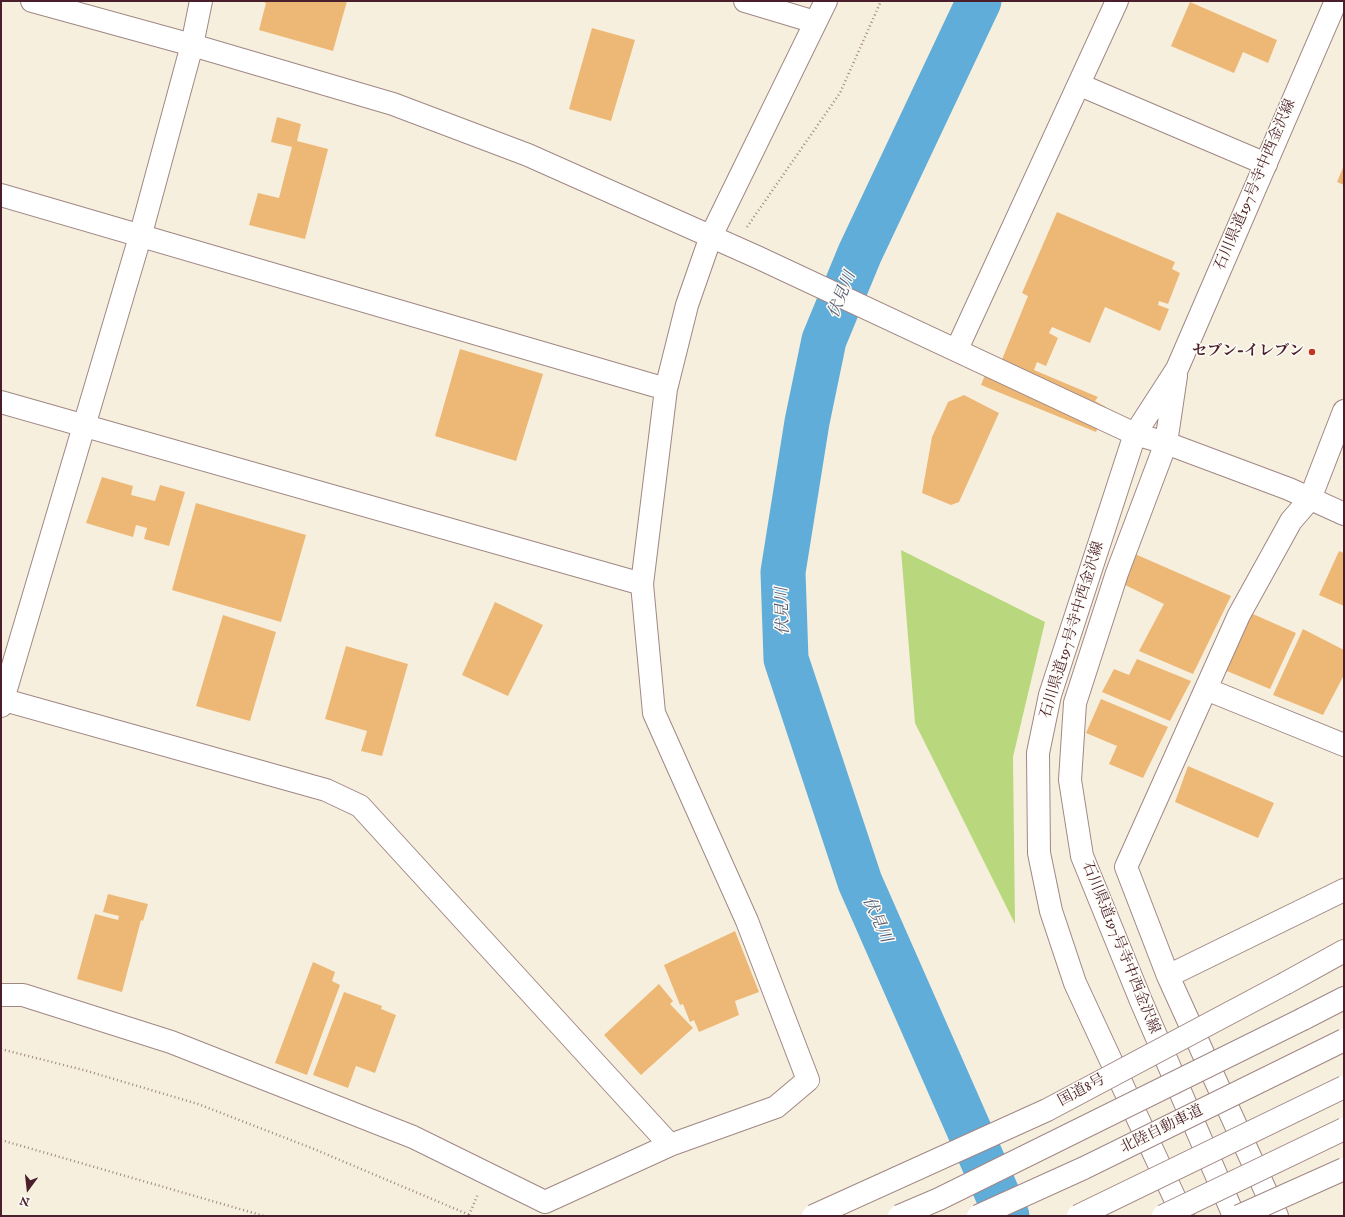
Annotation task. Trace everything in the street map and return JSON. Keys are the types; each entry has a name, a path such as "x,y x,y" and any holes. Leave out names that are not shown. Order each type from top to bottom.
{"main road":[{"path":"32,1 192,45 393,104 528,155 757,257 935,341 957,349 1135,434 1166,443 1310,499 1344,514"},
{"path":"201,1 192,45 140,237 2,702 326,790 360,806 670,1145"},
{"path":"745,1 815,22"},
{"path":"1,995 23,995 171,1042 413,1137 545,1202 670,1145 776,1107 808,1080 747,921 654,713 642,584 666,389 687,305 711,236 826,1"},
{"path":"957,349 1080,85 1117,1"},
{"name":"石川県道197号寺中西金沢線","path":"1183,1216 1075,983 1051,912 1039,853 1038,753 1050,695 1135,434 1177,369 1336,1"},
{"path":"1080,85 1266,164"},
{"path":"1,195 140,237 666,389"},
{"name":"石川県道197号寺中西金沢線","path":"1177,369 1166,443 1118,573 1075,703 1070,780 1082,856 1140,1001 1234,1216"},
{"path":"1,402 642,584"},
{"path":"1277,1216 1168,976 1126,867 1239,615 1291,521 1310,499 1344,411"},
{"path":"1206,689 1344,745"},
{"path":"1168,976 1344,890"},
{"name":"国道8号","path":"813,1216 1047,1110 1344,951"},
{"path":"899,1216 939,1199 1344,998"},
{"name":"北陸自動車道","path":"978,1216 1091,1165 1344,1040"},
{"path":"1078,1216 1344,1088"},
{"path":"1163,1216 1344,1129"},
{"path":"1239,1216 1344,1169"}],"path":[{"path":"750,214 746,228 840,92 881,1"},
{"path":"1,1050 87,1070 198,1104 314,1149 470,1216 480,1191"},
{"path":"1,1140 264,1216"}],"green space":[{"path":"901,550 1045,622 1013,757 1015,924 915,723"}],"building":[{"path":"261,1 347,1 333,51 259,30 266,3"},
{"path":"1190,2 1277,40 1268,63 1243,52 1234,73 1171,46"},
{"path":"592,28 635,40 611,121 569,109"},
{"path":"277,117 301,124 297,141 328,149 305,239 249,225 258,193 279,198 292,147 271,142"},
{"path":"1344,165 1344,185 1337,182"},
{"path":"1057,212 1175,262 1172,269 1180,273 1168,304 1159,301 1158,305 1169,309 1160,331 1105,307 1090,343 1052,327 1049,333 1058,338 1046,366 1037,362 1034,370 1098,397 1095,401 1106,407 1096,432 981,385 985,375 994,379 1028,296 1022,293"},
{"path":"460,349 543,374 516,461 435,436"},
{"path":"964,395 999,413 959,502 951,505 922,493 932,437 948,402"},
{"path":"102,477 133,486 131,495 155,501 160,485 185,492 169,546 144,539 147,528 136,525 133,537 86,523"},
{"path":"196,503 306,535 281,622 172,590"},
{"path":"1339,551 1344,553 1344,606 1319,595"},
{"path":"1135,554 1231,596 1193,674 1139,651 1164,604 1121,583"},
{"path":"495,602 543,625 508,696 462,675"},
{"path":"1246,611 1296,633 1270,689 1222,669"},
{"path":"223,615 276,632 250,721 196,706"},
{"path":"1303,629 1344,650 1344,675 1323,715 1273,695"},
{"path":"346,646 408,664 382,756 361,751 367,731 325,719"},
{"path":"1137,659 1191,681 1170,721 1102,692 1114,669 1129,675"},
{"path":"1101,699 1168,727 1143,778 1109,764 1117,746 1086,733"},
{"path":"1188,766 1274,803 1258,838 1175,802"},
{"path":"108,894 148,904 143,921 141,920 122,992 77,979 95,914 118,920 119,916 103,912"},
{"path":"735,931 759,992 735,1001 739,1015 699,1032 694,1020 690,1022 683,1004 680,1005 664,965"},
{"path":"313,962 335,972 332,981 340,985 307,1075 275,1063"},
{"path":"659,984 673,1001 670,1004 693,1028 641,1075 604,1035"},
{"path":"344,992 382,1006 381,1009 396,1015 375,1073 356,1066 348,1088 313,1075"}],"waterway":[{"name":"伏見川","path":"979,1 860,253 824,340 807,422 783,572 786,659 860,882 1007,1216"}],"place":[{"name":"セブン-イレブン","path":"1312,352"}]}
